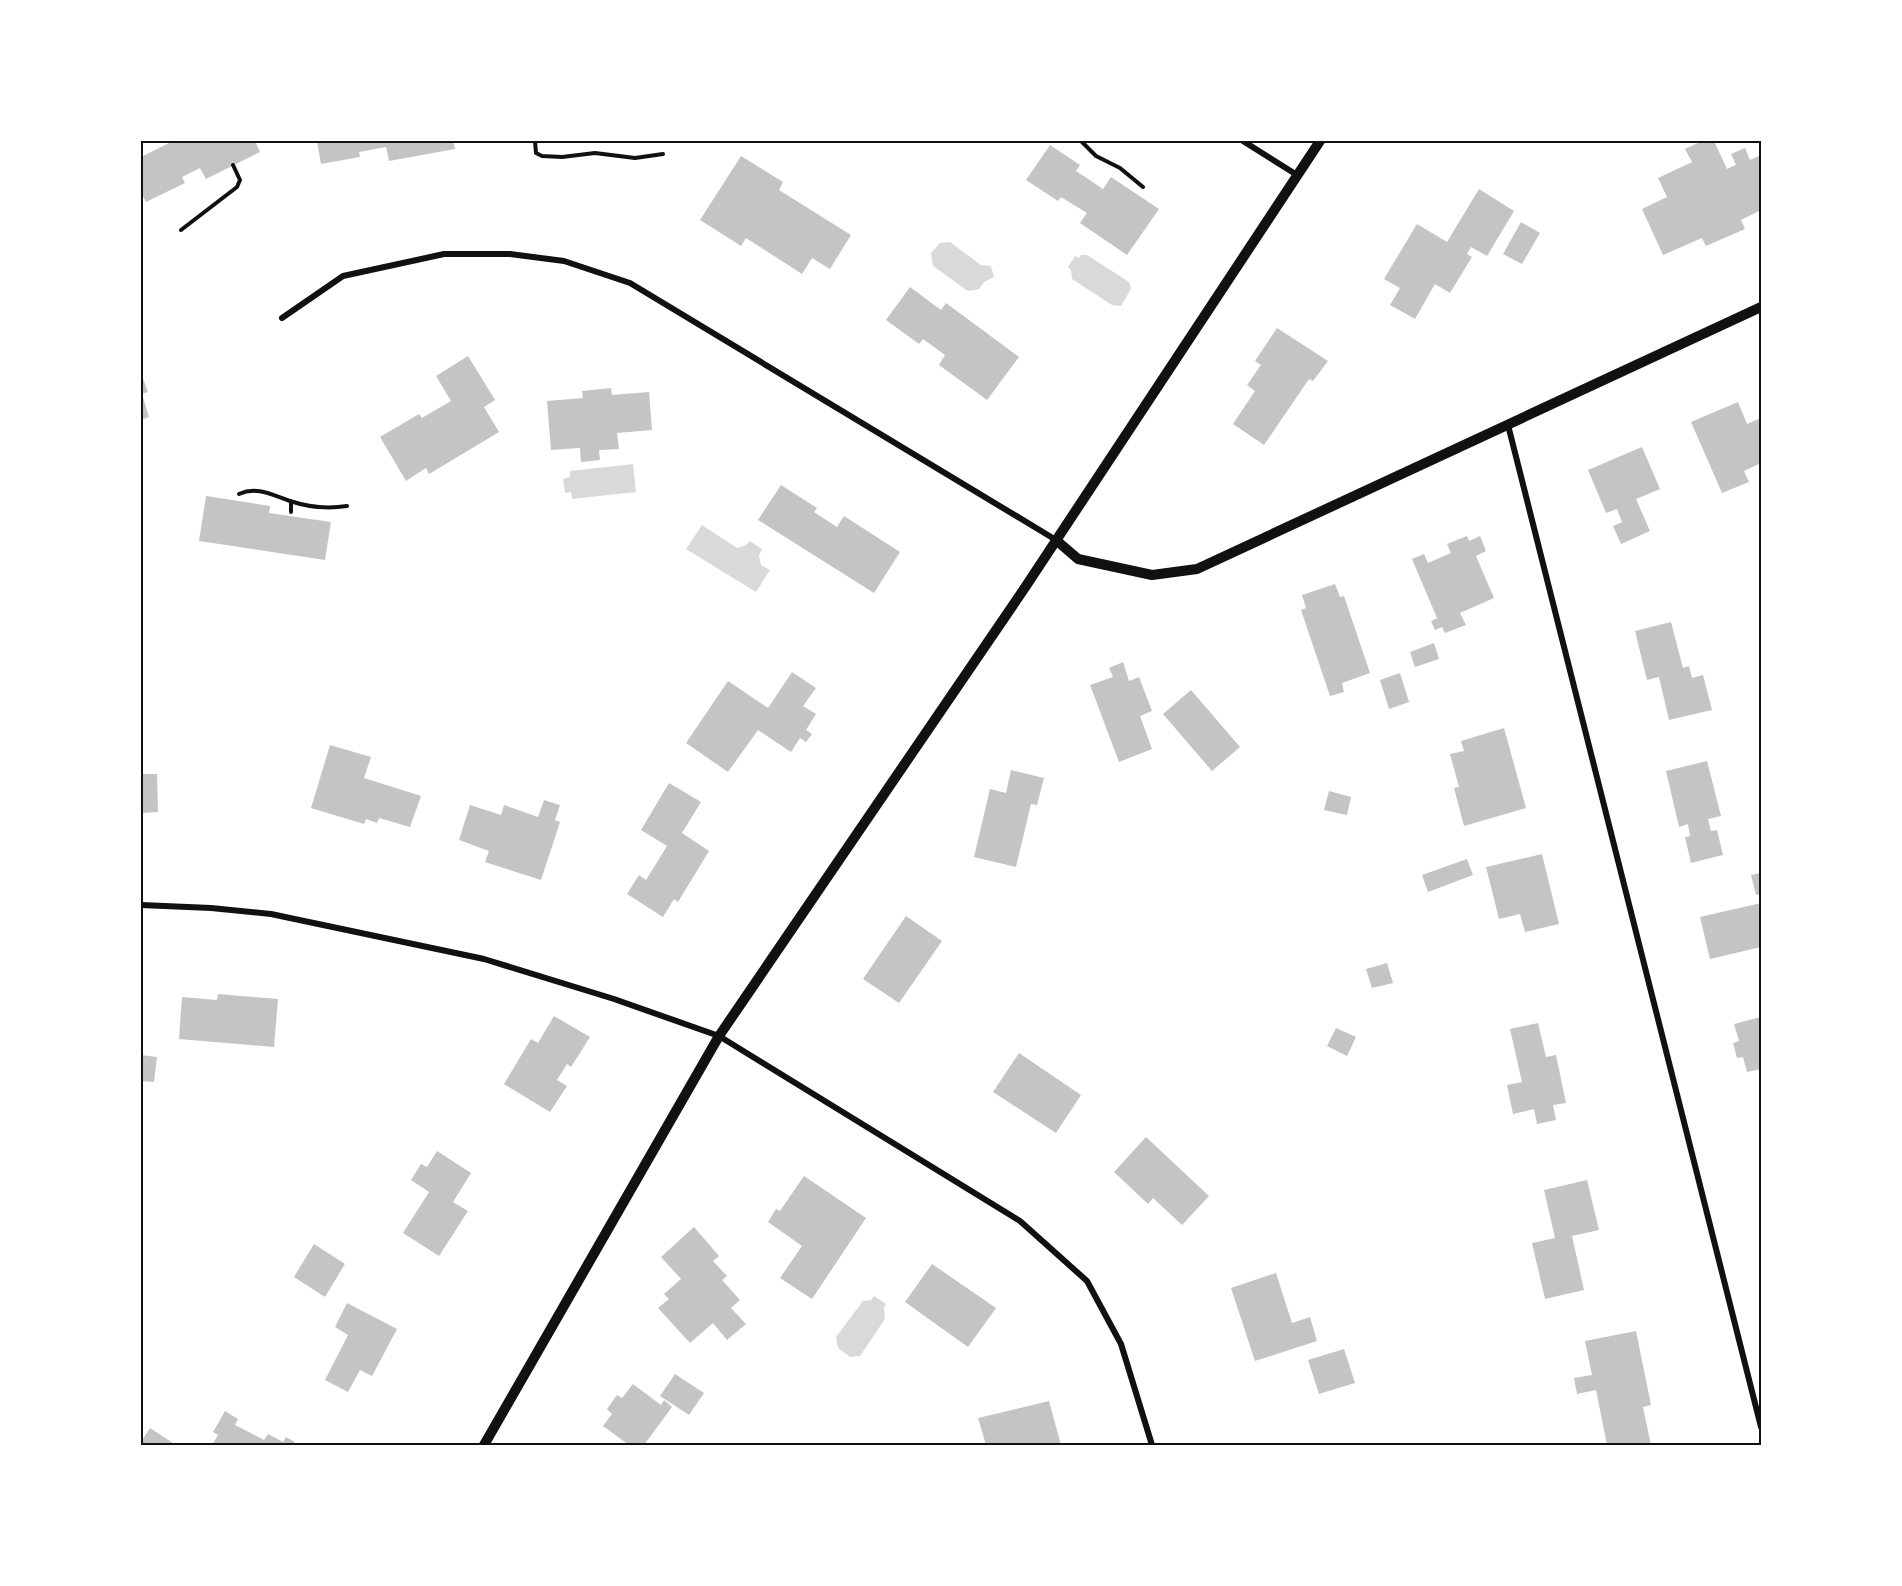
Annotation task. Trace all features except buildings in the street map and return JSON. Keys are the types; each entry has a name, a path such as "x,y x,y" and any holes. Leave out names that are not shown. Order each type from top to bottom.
{"street":[{"path":"1244,141 1297,175"},
{"path":"484,1445 718,1036 1056,540 1320,141"},
{"path":"282,318 343,276 405,261 444,254 510,254 564,261 630,283 1056,540 1078,559 1152,575 1197,569 1761,307"},
{"path":"1508,425 1761,1427"},
{"path":"141,905 211,908 271,914 484,959 614,999 718,1036 1020,1221 1086,1281 1121,1344 1152,1445"}],"path":[{"path":"534,141 536,153 542,156 562,157 595,153 635,158 663,154"},
{"path":"1081,141 1096,156 1120,168 1143,187"},
{"path":"181,230 237,187 240,180 233,165"},
{"path":"239,494 249,489 330,509 347,506"},
{"path":"291,501 291,512"}],"shaded area":[{"path":"950,242 981,265 991,266 994,277 984,282 979,289 968,291 933,266 931,253 940,243"},
{"path":"1081,255 1087,255 1129,282 1131,289 1121,306 1112,305 1072,279 1071,270 1068,267 1075,256 1079,258"},
{"path":"633,464 636,492 572,499 571,492 565,493 563,479 570,477 570,471"},
{"path":"702,525 737,548 750,541 762,549 759,556 761,565 770,570 756,592 686,549"},
{"path":"874,1296 886,1304 885,1319 860,1356 850,1357 838,1348 836,1337 863,1301 871,1300"}]}
